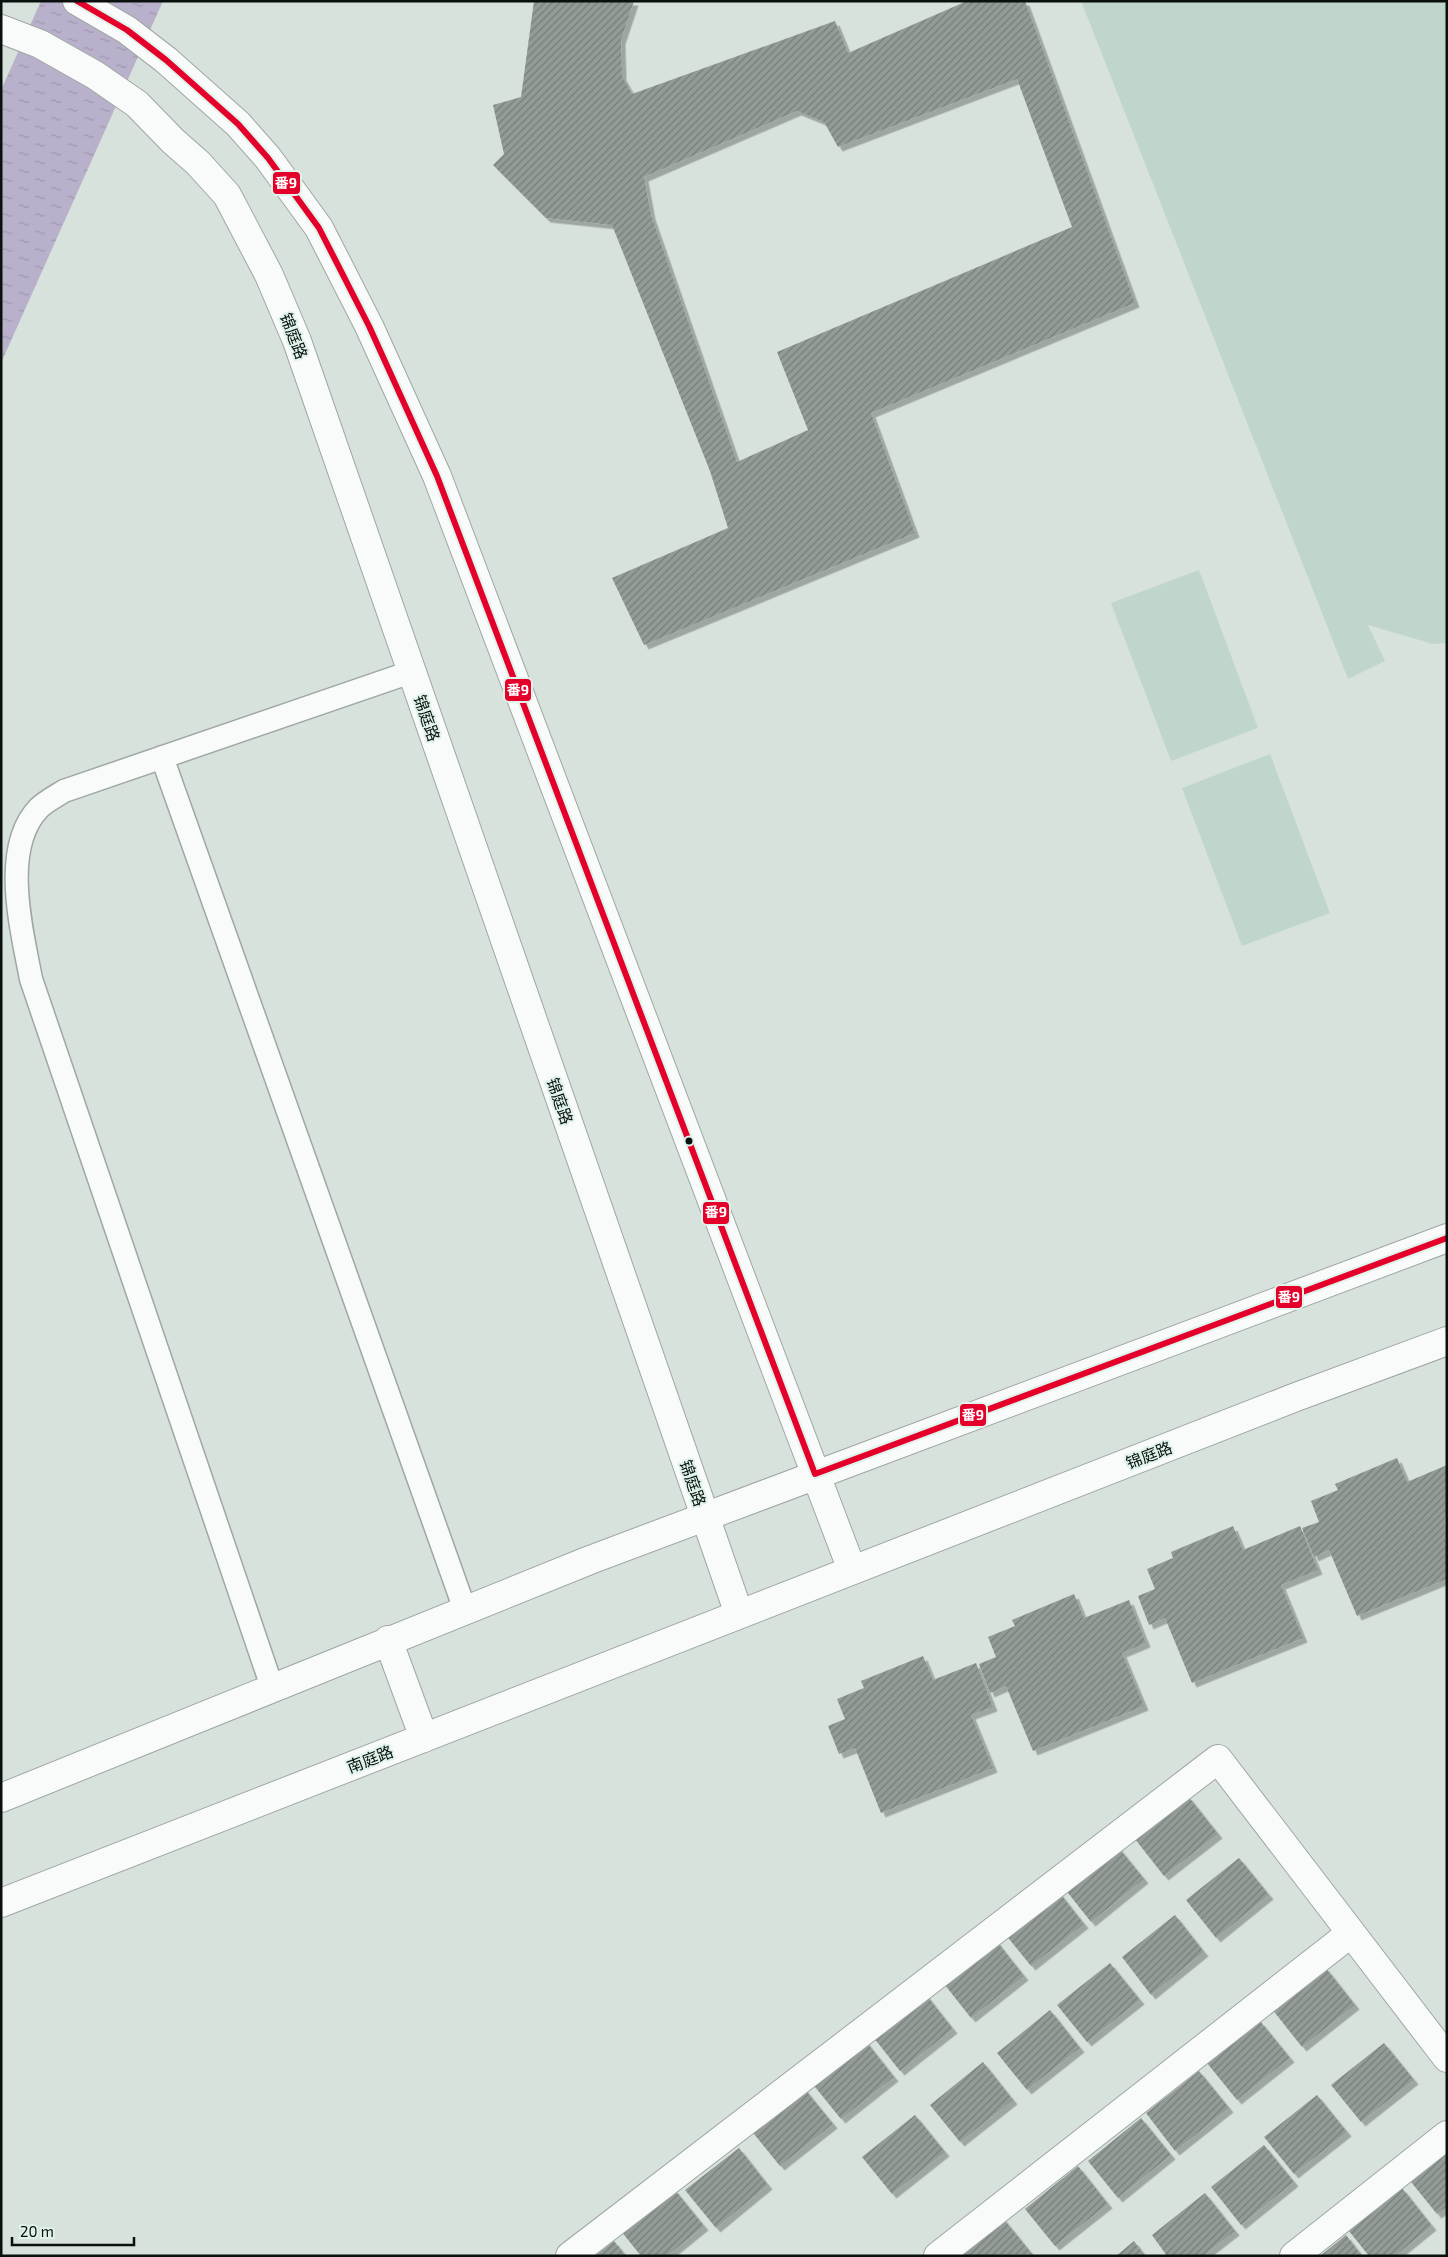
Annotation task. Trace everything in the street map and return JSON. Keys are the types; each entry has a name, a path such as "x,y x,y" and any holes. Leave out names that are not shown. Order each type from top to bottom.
{"street":[{"path":"77,1 126,30 166,60 238,124 268,158 319,228 369,326 438,476 852,1570"},
{"name":"锦庭路","path":"2,30 40,44 95,75 137,104 173,141 198,163 227,195 269,275 297,341 739,1614 1296,1397 1447,1341"},
{"name":"锦庭路","path":"705,1516 1447,1238"},
{"path":"1,1798 388,1640 705,1516"},
{"name":"南庭路","path":"1,1903 739,1614"},
{"path":"388,1640 424,1738"},
{"path":"570,2256 1218,1758 1447,2058"},
{"path":"938,2256 1351,1933"},
{"path":"1294,2256 1447,2135"}],"lane":[{"path":"272,1687 32,979 18,910 17,859 23,831 38,808 64,791 412,672"},
{"path":"162,757 465,1610"}],"green space":[{"path":"1081,1 1447,1 1447,643 1433,644 1368,625 1385,661 1348,679"},
{"path":"1199,570 1258,728 1171,761 1111,603"},
{"path":"1270,754 1330,913 1242,946 1182,788"}],"water":[{"path":"41,1 163,1 1,363 1,90"}],"building":[{"path":"534,1 634,1 621,40 622,76 632,94 835,21 848,53 967,1 1025,1 1135,303 871,413 915,533 644,645 612,578 728,528 710,471 612,225 546,218 493,165 504,154 493,105 521,97","holes":["1017,79 1072,227 777,352 808,430 737,462 651,215 644,177 797,111 824,122 838,147"]},
{"path":"1397,1458 1407,1482 1447,1465 1447,1516 1445,1517 1447,1579 1357,1616 1329,1550 1314,1557 1302,1528 1319,1522 1311,1501 1338,1490 1335,1484"},
{"path":"1233,1526 1243,1550 1300,1526 1318,1570 1281,1585 1303,1638 1192,1683 1165,1618 1149,1625 1138,1596 1155,1589 1147,1569 1173,1558 1171,1552"},
{"path":"1074,1594 1084,1618 1129,1600 1146,1643 1122,1653 1144,1706 1033,1751 1006,1686 990,1693 979,1664 996,1657 988,1637 1015,1626 1012,1620"},
{"path":"923,1656 933,1680 976,1663 993,1707 971,1715 993,1768 881,1813 855,1748 839,1754 828,1726 845,1719 837,1699 864,1688 861,1681"},
{"path":"1188,1796 1218,1834 1164,1876 1135,1839"},
{"path":"1114,1842 1144,1879 1091,1922 1061,1884"},
{"path":"1239,1858 1269,1895 1216,1938 1186,1900"},
{"path":"1054,1886 1084,1924 1031,1966 1001,1929"},
{"path":"1175,1915 1204,1952 1151,1995 1122,1957"},
{"path":"994,1938 1024,1976 971,2018 941,1980"},
{"path":"1110,1963 1140,2000 1087,2042 1057,2005"},
{"path":"1325,1967 1355,2005 1302,2047 1272,2009"},
{"path":"923,1991 953,2029 900,2071 870,2033"},
{"path":"1050,2010 1080,2048 1027,2090 997,2053"},
{"path":"1260,2021 1290,2058 1237,2100 1207,2063"},
{"path":"864,2039 894,2077 841,2119 811,2082"},
{"path":"1384,2043 1414,2080 1361,2122 1331,2085"},
{"path":"983,2062 1013,2100 960,2142 930,2105"},
{"path":"1199,2071 1229,2108 1175,2151 1146,2113"},
{"path":"803,2087 833,2124 780,2166 750,2129"},
{"path":"1317,2095 1347,2132 1294,2174 1264,2137"},
{"path":"915,2115 945,2152 892,2194 862,2157"},
{"path":"1141,2118 1171,2155 1118,2198 1088,2161"},
{"path":"1264,2145 1294,2182 1241,2225 1211,2187"},
{"path":"1447,2146 1447,2207 1437,2214 1407,2177"},
{"path":"739,2148 768,2185 716,2228 685,2190"},
{"path":"1078,2166 1108,2204 1055,2246 1025,2209"},
{"path":"1402,2188 1432,2226 1395,2256 1369,2256 1349,2231"},
{"path":"674,2189 704,2226 667,2256 641,2256 621,2231"},
{"path":"1205,2193 1235,2231 1203,2256 1167,2256 1152,2235"},
{"path":"1002,2217 1032,2254 953,2256"},
{"path":"1346,2235 1362,2256 1320,2256"},
{"path":"614,2241 626,2256 595,2256"},
{"path":"1134,2241 1145,2256 1116,2256"}],"transit line":[{"name":"番9","path":"77,1 127,30 166,60 238,124 268,158 319,228 369,326 437,476 815,1474"},
{"name":"番9","path":"815,1474 1447,1238"}]}
